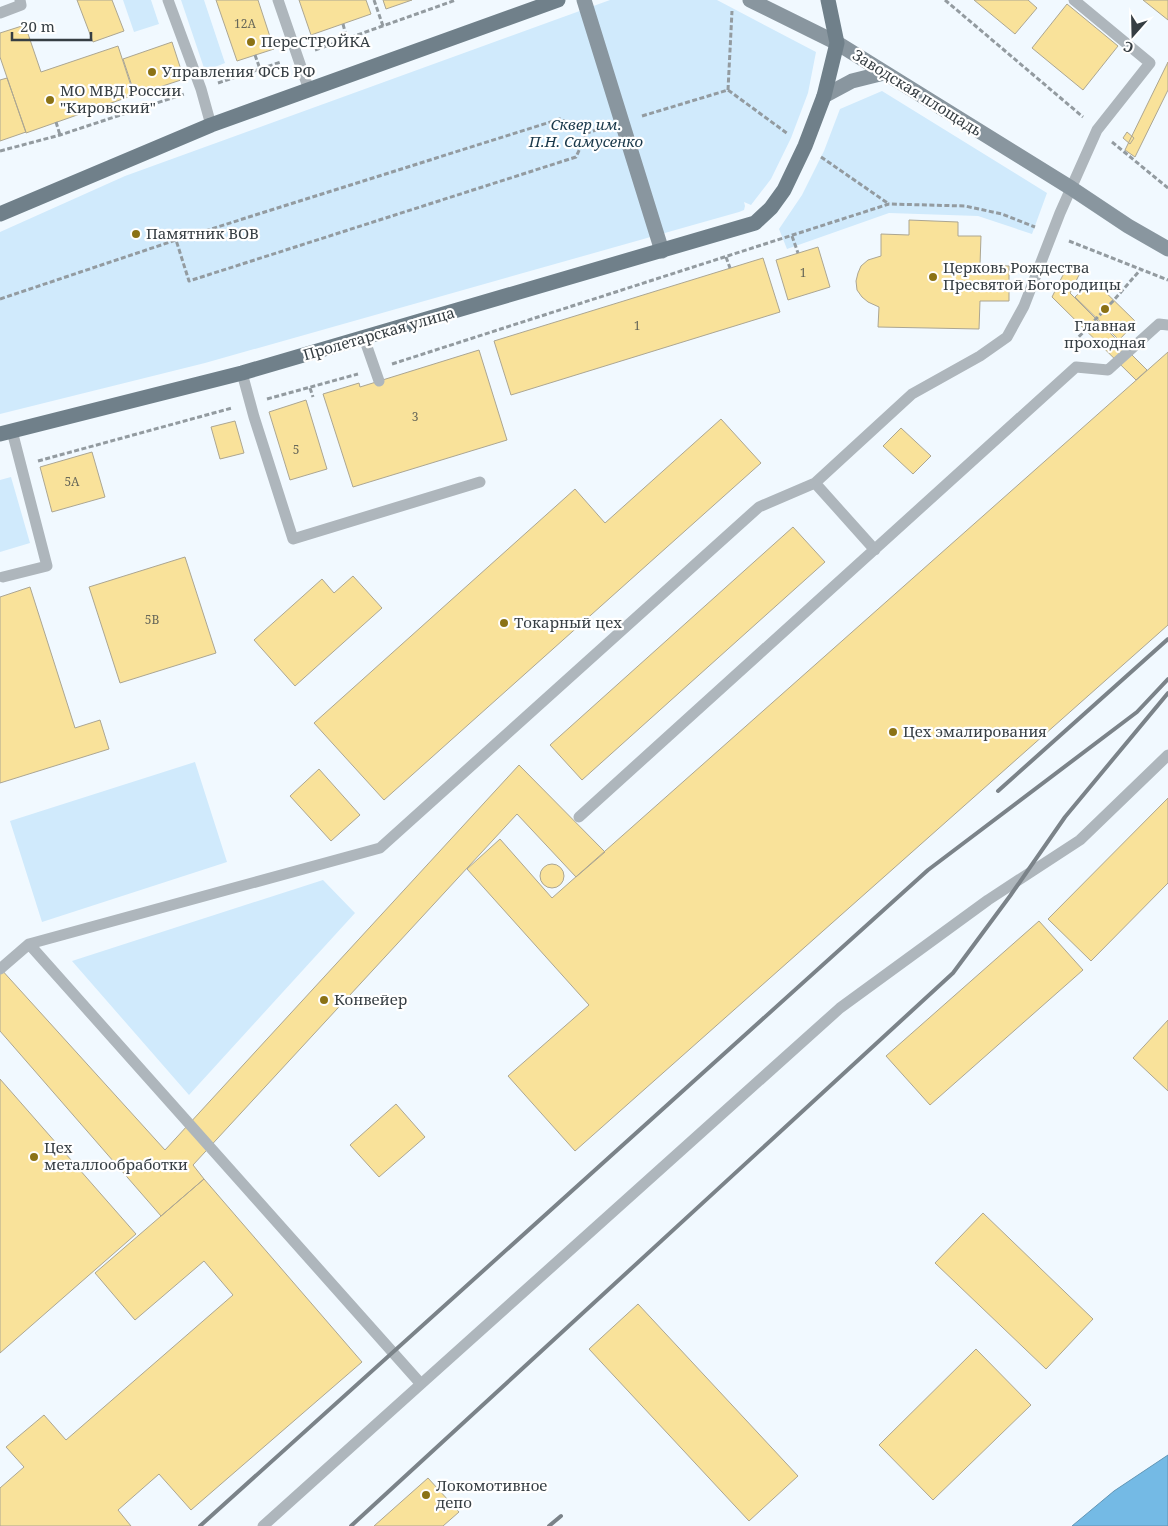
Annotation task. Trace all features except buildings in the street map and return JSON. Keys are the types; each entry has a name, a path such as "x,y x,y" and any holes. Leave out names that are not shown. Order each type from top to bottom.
{"main road":[{"path":"0,214 211,125 558,0"},
{"path":"828,0 837,43"},
{"name":"Заводская площадь","path":"755,223 771,208 784,190 805,146 824,96 837,43"},
{"name":"Пролетарская улица","path":"6,433 242,373 755,223"}],"street":[{"path":"584,0 662,251"},
{"path":"750,0 837,43"},
{"name":"Заводская площадь","path":"837,43 1071,188 1128,226 1168,249"},
{"path":"824,96 852,81 884,72"}],"lane":[{"path":"0,13 21,5 20,0"},
{"path":"168,0 201,89 211,125"},
{"path":"278,0 309,90"},
{"path":"0,969 29,944 380,848 759,507 816,483 912,394 980,356 1007,337 1024,306 1071,188 1098,130 1150,63 1074,0"},
{"path":"579,817 1076,367 1108,370 1159,324 1168,325"},
{"path":"364,338 379,381"},
{"path":"242,373 293,539 480,482"},
{"path":"3,577 47,566 6,433"},
{"path":"816,483 874,550"},
{"path":"263,1526 840,1008 988,900 1080,840 1168,755"},
{"path":"29,944 420,1384"}],"path":[{"path":"374,0 383,26"},
{"path":"0,152 60,135 201,89 456,0"},
{"path":"944,0 1168,188"},
{"path":"728,90 732,9"},
{"path":"343,24 347,39"},
{"path":"255,55 260,69"},
{"path":"634,118 728,90"},
{"path":"728,90 889,204"},
{"path":"0,298 176,240 560,119 587,133 606,127"},
{"path":"56,122 60,135"},
{"path":"176,240 189,281 576,157 587,133"},
{"path":"758,247 889,204 965,206 1002,214 1168,280"},
{"path":"792,236 798,253"},
{"path":"726,257 730,268"},
{"path":"1076,367 1072,344 1114,300 1140,269"},
{"path":"310,388 313,398"}],"green space":[{"path":"123,0 151,0 159,24 134,32"},
{"path":"181,0 204,0 225,63 205,71"},
{"name":"Сквер им. П.Н. Самусенко","path":"610,0 717,0 816,52 808,93 791,138 771,179 751,205 744,202 744,210 205,363 0,414 0,232 125,176"},
{"path":"882,91 1047,193 1032,234 978,216 889,213 787,249 779,229 802,195 824,151 840,109"},
{"path":"11,477 30,543 0,552 0,480"},
{"path":"195,762 227,862 42,922 10,821"},
{"path":"323,880 355,913 189,1095 72,961"}],"water":[{"path":"1168,1455 1168,1526 1072,1526 1114,1491"}],"railway":[{"path":"998,791 1168,639"},
{"path":"200,1526 928,870 1137,712 1168,679"},
{"path":"351,1526 953,973 1065,817 1168,693"},
{"path":"549,1526 561,1516"}],"place":[{"name":"ПереСТРОЙКА","path":"251,42"},
{"name":"Управления ФСБ РФ","path":"152,72"},
{"name":"МО МВД России \"Кировский\"","path":"50,100"},
{"name":"Памятник ВОВ","path":"136,234"},
{"name":"Церковь Рождества Пресвятой Богородицы","path":"933,277"},
{"name":"Главная проходная","path":"1105,309"},
{"name":"Токарный цех","path":"504,623"},
{"name":"Цех эмалирования","path":"893,732"},
{"name":"Конвейер","path":"324,1000"},
{"name":"Цех металлообработки","path":"34,1157"},
{"name":"Локомотивное депо","path":"426,1495"}]}
